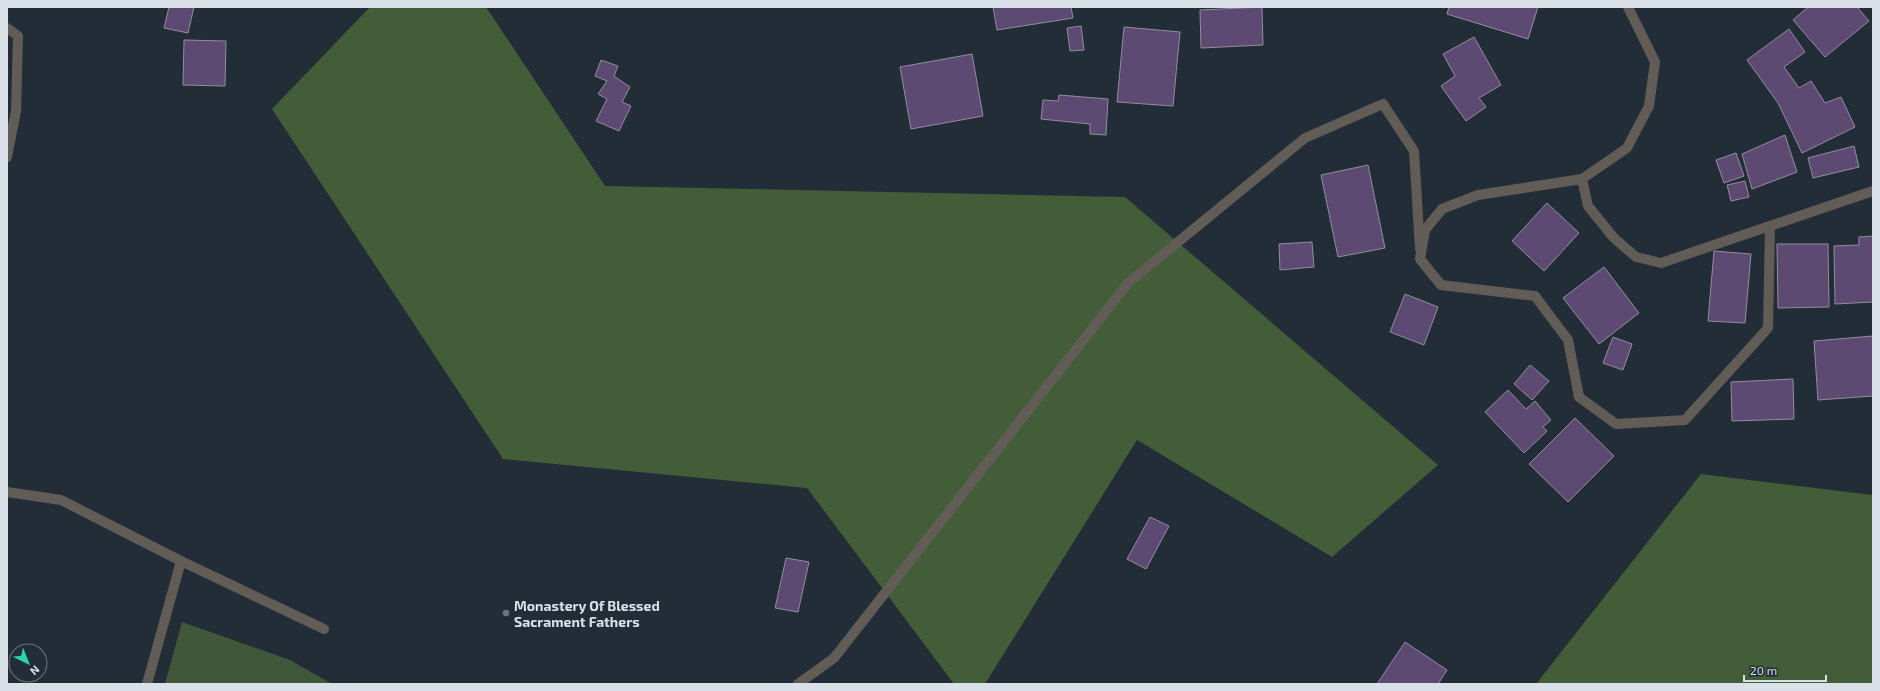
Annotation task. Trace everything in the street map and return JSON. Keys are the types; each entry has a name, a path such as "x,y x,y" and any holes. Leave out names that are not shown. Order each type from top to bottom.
{"street":[{"path":"1420,259 1425,230 1442,209 1478,195 1582,179 1627,148 1649,106 1655,62 1628,7"},
{"path":"7,28 18,36 16,111 7,157"},
{"path":"798,684 834,658 1128,283 1306,138 1383,104 1414,151 1420,259 1441,285 1535,296 1568,340 1578,397 1616,424 1685,420 1768,328 1770,226"},
{"path":"1582,179 1588,206 1614,238 1636,257 1661,263 1873,190"},
{"path":"7,492 61,500 181,561 324,629"},
{"path":"147,684 181,561"}],"green space":[{"path":"370,7 486,7 605,186 1125,197 1438,465 1332,557 1137,440 985,684 954,684 807,488 503,459 272,109"},
{"path":"1701,474 1873,495 1873,684 1536,684"},
{"path":"182,622 290,660 332,684 165,684"}],"building":[{"path":"169,7 194,7 188,33 164,28"},
{"path":"993,7 1071,7 1073,18 997,30"},
{"path":"1262,7 1263,45 1201,48 1200,10"},
{"path":"1449,7 1538,7 1528,39 1447,14"},
{"path":"1808,7 1857,7 1869,21 1825,57 1793,20"},
{"path":"1081,26 1084,50 1070,51 1067,28"},
{"path":"1124,27 1180,32 1173,106 1117,102"},
{"path":"1789,29 1805,52 1784,67 1799,88 1811,81 1825,103 1841,97 1855,127 1802,153 1778,103 1747,60"},
{"path":"1474,37 1501,85 1479,98 1486,107 1466,121 1441,86 1455,76 1443,54"},
{"path":"184,40 226,41 225,86 183,85"},
{"path":"972,54 983,116 911,129 900,67"},
{"path":"601,60 618,66 614,76 630,87 622,102 631,106 619,131 596,121 607,99 598,94 607,81 595,76"},
{"path":"1059,95 1108,99 1106,135 1090,134 1090,124 1041,119 1043,100 1058,101"},
{"path":"1785,135 1797,172 1752,189 1742,154"},
{"path":"1854,146 1859,167 1813,178 1808,158"},
{"path":"1736,153 1744,176 1724,183 1716,160"},
{"path":"1368,165 1385,248 1338,257 1321,175"},
{"path":"1745,181 1749,197 1731,201 1727,185"},
{"path":"1547,203 1579,233 1544,271 1512,241"},
{"path":"1873,236 1873,302 1835,304 1834,246 1859,245 1859,237"},
{"path":"1312,242 1314,267 1280,270 1279,244"},
{"path":"1777,244 1828,244 1829,307 1778,308"},
{"path":"1714,251 1751,254 1745,323 1708,321"},
{"path":"1604,267 1639,313 1599,344 1563,298"},
{"path":"1405,294 1438,307 1424,345 1390,332"},
{"path":"1873,336 1873,396 1818,400 1814,341"},
{"path":"1613,337 1632,344 1623,370 1603,363"},
{"path":"1530,365 1549,381 1532,400 1514,384"},
{"path":"1793,379 1794,419 1732,421 1731,382"},
{"path":"1508,390 1526,409 1535,401 1551,420 1543,427 1547,431 1524,453 1485,412"},
{"path":"1575,418 1614,456 1568,502 1529,464"},
{"path":"1150,517 1169,526 1146,569 1127,559"},
{"path":"786,558 809,562 798,612 775,608"},
{"path":"1405,642 1447,670 1438,684 1377,684"}],"place":[{"name":"Monastery Of Blessed Sacrament Fathers","path":"506,613"}]}
